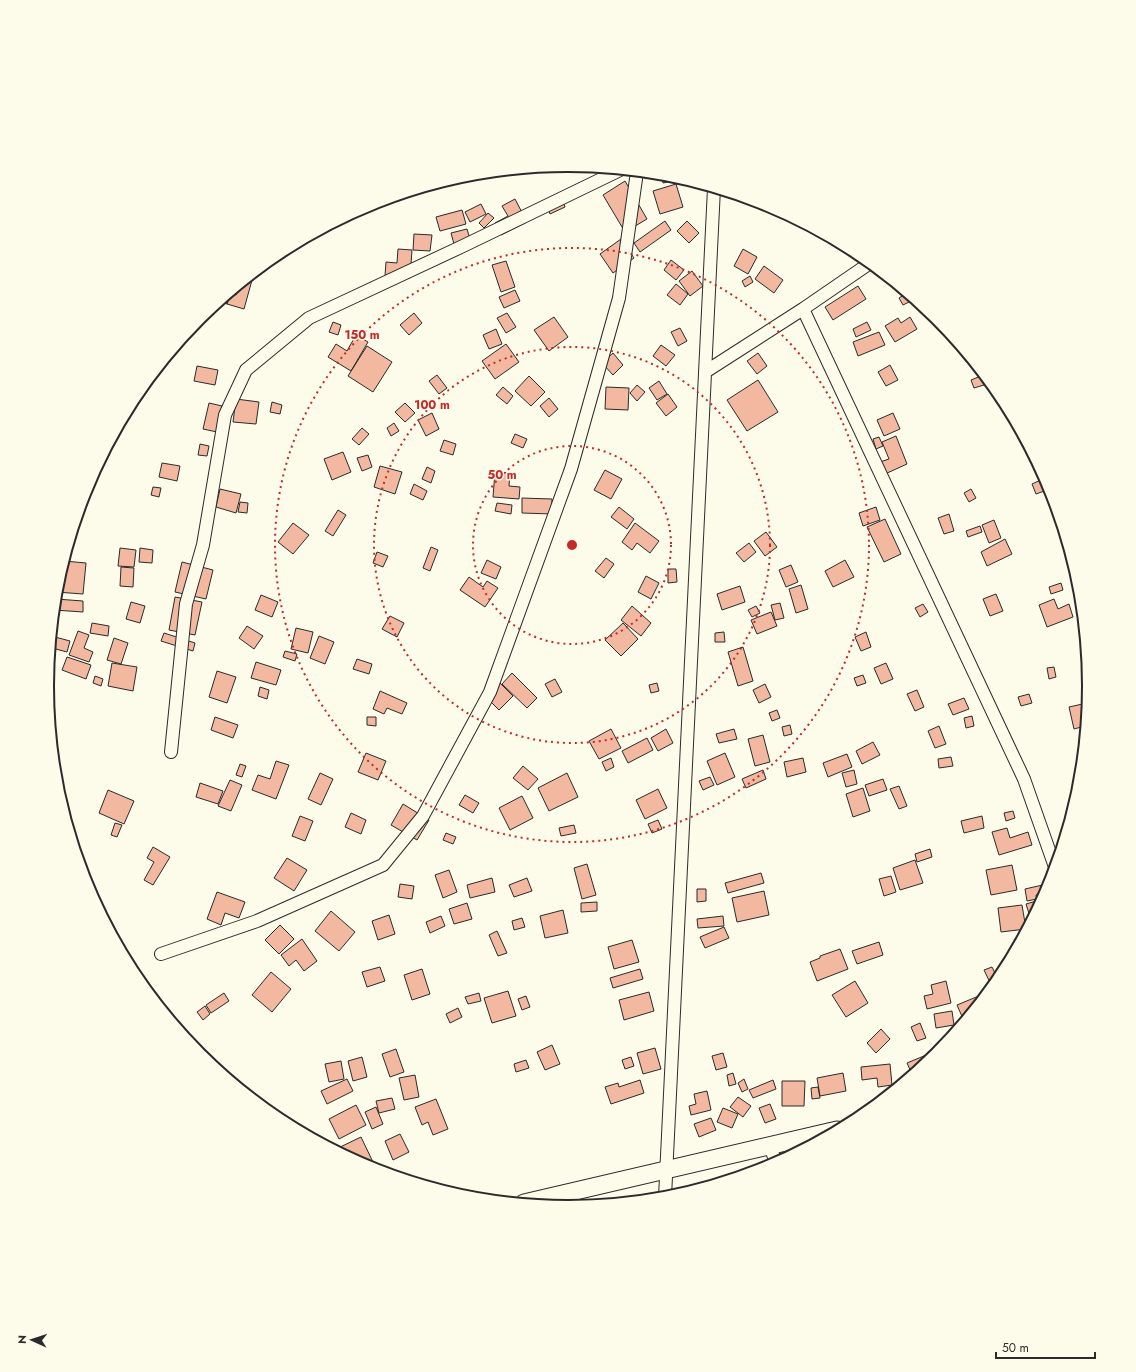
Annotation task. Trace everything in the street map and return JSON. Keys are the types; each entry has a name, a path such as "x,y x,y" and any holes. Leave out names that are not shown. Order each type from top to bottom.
{"street":[{"path":"171,752 186,604 203,545 225,415 246,370 309,318 612,174"},
{"path":"161,954 256,920 383,865 423,816 490,692 571,469 619,298 636,176"},
{"path":"665,1190 714,194"},
{"path":"705,372 803,309 865,267"},
{"path":"803,309 1024,779 1052,859"},
{"path":"541,1199 819,1134"},
{"path":"770,1146 774,1157"}],"building":[{"path":"625,181 647,219 625,232 603,195"},
{"path":"676,184 683,207 660,214 653,191"},
{"path":"515,199 527,222 501,235 495,223 508,216 502,206"},
{"path":"562,199 565,207 550,214 547,205"},
{"path":"481,204 486,214 470,222 465,212"},
{"path":"462,210 466,224 440,231 436,217"},
{"path":"488,213 494,218 484,228 479,223"},
{"path":"665,221 671,230 640,252 634,243"},
{"path":"687,221 699,233 689,243 677,231"},
{"path":"467,229 470,239 454,244 451,233"},
{"path":"414,234 432,235 430,251 413,250"},
{"path":"621,239 634,258 613,273 600,254"},
{"path":"398,249 412,250 410,278 385,276 386,262 397,263"},
{"path":"743,249 757,257 748,274 734,266"},
{"path":"671,260 684,270 676,280 664,270"},
{"path":"506,261 515,287 501,292 492,265"},
{"path":"764,266 783,280 774,293 755,279"},
{"path":"692,271 703,286 690,296 679,281"},
{"path":"750,276 753,282 745,287 742,281"},
{"path":"252,281 244,309 227,304 228,301"},
{"path":"676,284 688,294 680,305 667,295"},
{"path":"858,286 866,299 833,320 825,307"},
{"path":"515,290 520,301 504,308 499,297"},
{"path":"902,296 909,302 903,305 899,298"},
{"path":"414,313 422,323 409,335 400,325"},
{"path":"507,313 516,327 506,333 497,318"},
{"path":"554,317 568,337 549,351 534,330"},
{"path":"910,317 917,329 895,342 885,326 898,318 901,323"},
{"path":"333,322 341,325 338,335 329,332"},
{"path":"867,322 871,330 856,337 853,329"},
{"path":"680,328 687,341 678,346 671,332"},
{"path":"496,329 502,344 489,349 483,335"},
{"path":"879,332 885,345 858,356 853,342"},
{"path":"356,335 368,342 351,371 328,357 336,344 347,351"},
{"path":"506,344 519,362 495,379 482,361"},
{"path":"661,345 675,355 666,366 653,356"},
{"path":"367,346 392,362 373,392 348,376"},
{"path":"613,353 623,365 613,375 602,363"},
{"path":"758,353 767,366 757,374 747,361"},
{"path":"890,365 898,380 886,386 878,372"},
{"path":"197,366 218,370 215,385 194,381"},
{"path":"437,375 447,388 439,394 429,381"},
{"path":"529,376 545,392 531,406 515,391"},
{"path":"979,377 984,385 974,388 971,380"},
{"path":"758,380 778,412 747,431 727,400"},
{"path":"659,381 667,394 657,400 649,388"},
{"path":"637,385 645,392 637,401 630,393"},
{"path":"503,387 513,396 507,404 496,395"},
{"path":"606,387 629,388 628,410 605,409"},
{"path":"668,394 677,407 666,416 656,403"},
{"path":"549,398 558,409 549,417 540,406"},
{"path":"236,399 259,402 256,424 233,422"},
{"path":"272,402 282,405 280,414 270,412"},
{"path":"209,403 222,406 217,432 203,429"},
{"path":"405,403 415,413 405,422 395,412"},
{"path":"432,413 439,429 426,436 418,420"},
{"path":"893,413 900,429 884,436 877,420"},
{"path":"394,423 399,431 391,436 387,428"},
{"path":"362,428 369,434 359,445 352,439"},
{"path":"515,434 527,439 523,448 511,443"},
{"path":"896,436 907,464 885,474 880,462 889,459 882,442"},
{"path":"879,437 883,446 876,449 873,439"},
{"path":"444,440 456,444 453,455 440,451"},
{"path":"200,444 209,446 207,456 198,455"},
{"path":"343,452 351,472 332,480 324,459"},
{"path":"368,455 372,467 362,471 357,458"},
{"path":"162,463 180,466 177,481 159,477"},
{"path":"380,466 402,472 395,494 374,487"},
{"path":"427,467 435,471 431,483 422,479"},
{"path":"605,470 622,479 611,499 594,490"},
{"path":"495,472 510,473 509,486 520,487 519,499 493,497"},
{"path":"1039,481 1044,491 1036,494 1032,484"},
{"path":"414,484 427,491 423,500 410,494"},
{"path":"153,487 161,488 159,497 151,495"},
{"path":"220,489 241,494 236,513 216,507"},
{"path":"971,489 976,498 969,502 964,493"},
{"path":"522,498 552,499 552,514 522,513"},
{"path":"240,502 248,503 247,513 238,512"},
{"path":"497,503 512,505 511,514 495,511"},
{"path":"619,507 634,519 627,529 611,517"},
{"path":"876,507 880,520 863,526 859,513"},
{"path":"338,510 346,515 333,536 325,531"},
{"path":"949,514 954,531 944,534 938,518"},
{"path":"885,519 901,554 884,562 867,527"},
{"path":"994,520 1001,538 989,543 982,525"},
{"path":"293,523 309,535 293,554 278,542"},
{"path":"635,523 659,541 650,553 637,543 632,550 622,542"},
{"path":"980,526 982,532 968,537 966,531"},
{"path":"766,532 777,547 765,556 754,541"},
{"path":"1005,539 1012,554 987,566 981,552"},
{"path":"749,543 756,552 744,562 736,553"},
{"path":"431,547 438,550 430,571 423,568"},
{"path":"120,548 136,550 134,567 118,566"},
{"path":"140,548 153,550 152,563 139,562"},
{"path":"377,552 388,556 383,567 373,563"},
{"path":"606,558 614,564 604,578 595,571"},
{"path":"487,560 501,567 496,579 481,573"},
{"path":"845,560 854,577 833,587 825,571"},
{"path":"70,562 86,563 83,594 63,593"},
{"path":"182,562 213,570 206,599 175,592"},
{"path":"791,565 798,582 786,587 779,570"},
{"path":"121,567 134,568 133,587 120,586"},
{"path":"668,569 676,569 677,582 668,583"},
{"path":"646,576 659,583 651,599 638,592"},
{"path":"469,577 483,587 487,581 498,588 485,607 460,590"},
{"path":"1061,583 1063,590 1051,594 1049,587"},
{"path":"801,585 808,609 796,613 789,589"},
{"path":"740,586 745,602 722,610 717,594"},
{"path":"996,594 1003,611 990,616 983,599"},
{"path":"261,595 278,602 272,617 255,610"},
{"path":"175,597 202,602 195,635 169,630"},
{"path":"62,599 83,601 83,612 60,610"},
{"path":"1054,599 1058,609 1069,604 1073,617 1047,627 1039,605"},
{"path":"131,602 145,606 140,623 126,619"},
{"path":"780,603 784,618 775,620 771,605"},
{"path":"923,604 928,612 920,617 915,608"},
{"path":"632,606 651,623 641,636 621,620"},
{"path":"756,606 760,613 752,617 748,610"},
{"path":"771,612 777,626 757,634 751,620"},
{"path":"390,616 404,623 397,637 382,629"},
{"path":"92,623 109,626 108,636 90,633"},
{"path":"623,623 638,639 621,656 605,640"},
{"path":"247,626 263,636 254,649 239,638"},
{"path":"296,628 313,632 308,653 291,649"},
{"path":"78,631 89,635 84,648 93,652 89,662 69,655"},
{"path":"724,632 725,642 715,642 715,633"},
{"path":"866,632 871,647 861,651 855,637"},
{"path":"164,633 195,643 193,651 161,641"},
{"path":"319,636 334,642 325,664 310,658"},
{"path":"56,637 70,641 67,652 55,649"},
{"path":"114,638 128,643 121,664 107,660"},
{"path":"743,647 753,681 738,686 728,652"},
{"path":"285,651 297,654 295,661 283,657"},
{"path":"67,657 91,665 86,679 62,670"},
{"path":"357,659 372,664 369,674 353,669"},
{"path":"256,662 281,670 276,685 251,678"},
{"path":"112,663 137,667 133,691 108,686"},
{"path":"886,663 893,679 881,684 874,668"},
{"path":"1054,667 1056,677 1049,679 1047,668"},
{"path":"217,671 236,677 227,703 209,697"},
{"path":"512,673 537,698 527,708 502,684"},
{"path":"863,675 866,683 857,686 854,678"},
{"path":"95,676 103,679 101,686 93,683"},
{"path":"555,679 562,692 552,697 545,684"},
{"path":"500,683 513,696 499,710 486,697"},
{"path":"657,683 659,691 651,693 649,685"},
{"path":"765,684 771,697 759,703 753,690"},
{"path":"260,687 269,690 267,699 258,696"},
{"path":"917,690 924,707 915,711 907,694"},
{"path":"380,691 407,703 402,714 387,708 384,714 373,709"},
{"path":"1029,694 1032,703 1021,706 1018,697"},
{"path":"964,698 969,709 953,715 948,704"},
{"path":"1081,704 1080,727 1074,729 1069,707"},
{"path":"777,710 780,718 772,721 769,713"},
{"path":"972,716 974,726 966,728 964,718"},
{"path":"215,717 238,725 233,738 211,730"},
{"path":"367,717 376,717 376,726 367,725"},
{"path":"790,725 792,734 784,736 782,727"},
{"path":"939,726 946,744 935,748 928,731"},
{"path":"611,729 621,748 599,759 589,741"},
{"path":"666,729 673,743 658,751 651,738"},
{"path":"734,729 737,739 719,743 716,734"},
{"path":"763,735 770,762 755,766 748,739"},
{"path":"647,738 653,750 628,763 622,751"},
{"path":"873,742 880,755 862,764 856,751"},
{"path":"366,753 386,761 378,780 358,772"},
{"path":"725,753 735,777 717,785 707,761"},
{"path":"847,754 852,767 828,777 823,763"},
{"path":"951,757 953,766 939,768 938,759"},
{"path":"611,758 614,767 606,771 602,762"},
{"path":"803,758 806,772 787,777 784,762"},
{"path":"276,761 289,765 276,799 252,790 258,775 270,779"},
{"path":"240,764 246,766 242,777 236,775"},
{"path":"523,766 538,779 528,790 513,778"},
{"path":"763,770 766,779 746,788 742,779"},
{"path":"854,770 857,784 846,787 842,773"},
{"path":"320,773 333,779 321,805 308,799"},
{"path":"567,773 578,797 549,811 538,788"},
{"path":"710,777 714,785 703,790 699,781"},
{"path":"883,779 887,790 869,796 865,785"},
{"path":"230,780 242,785 231,811 218,806"},
{"path":"200,783 223,791 218,804 196,797"},
{"path":"899,786 907,806 899,809 890,789"},
{"path":"863,788 870,811 853,817 846,794"},
{"path":"658,789 667,808 645,819 636,800"},
{"path":"108,790 134,801 124,824 99,813"},
{"path":"465,795 479,803 473,813 459,805"},
{"path":"522,796 533,818 510,830 499,808"},
{"path":"403,804 429,820 417,840 391,825"},
{"path":"1013,811 1015,818 1006,821 1004,813"},
{"path":"351,813 366,820 361,834 345,827"},
{"path":"300,816 313,821 305,841 292,836"},
{"path":"982,816 984,828 964,833 961,821"},
{"path":"658,820 662,829 652,833 648,824"},
{"path":"115,823 122,825 117,837 111,835"},
{"path":"574,825 576,833 561,836 559,828"},
{"path":"1007,828 1010,838 1028,832 1032,845 999,855 992,832"},
{"path":"446,833 456,837 453,844 443,840"},
{"path":"153,847 170,857 153,885 144,880 154,862 147,858"},
{"path":"930,849 932,857 917,862 915,854"},
{"path":"287,858 307,870 294,891 274,878"},
{"path":"915,860 923,883 900,890 893,868"},
{"path":"587,864 596,895 582,899 574,868"},
{"path":"1012,865 1017,890 991,895 986,870"},
{"path":"449,870 457,892 443,898 435,875"},
{"path":"761,873 764,883 728,893 725,883"},
{"path":"891,876 896,892 884,896 879,879"},
{"path":"492,878 495,892 470,898 467,885"},
{"path":"527,878 532,891 514,897 509,885"},
{"path":"400,884 414,886 412,899 398,897"},
{"path":"1042,885 1036,895 1035,899 1027,901 1025,889"},
{"path":"697,889 706,889 706,901 697,902"},
{"path":"764,891 769,915 737,922 732,898"},
{"path":"217,892 245,902 239,918 225,913 221,925 207,919"},
{"path":"597,902 597,911 581,912 581,903"},
{"path":"1034,902 1029,913 1026,904"},
{"path":"467,903 472,919 454,924 449,909"},
{"path":"1022,905 1025,921 1020,930 1001,932 998,908"},
{"path":"563,910 568,933 545,938 540,916"},
{"path":"331,911 355,932 339,951 315,931"},
{"path":"389,915 395,934 378,940 372,921"},
{"path":"441,916 445,926 430,933 426,922"},
{"path":"723,916 724,926 698,928 697,919"},
{"path":"522,918 525,927 514,930 512,921"},
{"path":"280,925 294,939 279,954 265,940"},
{"path":"724,927 729,938 705,948 700,937"},
{"path":"497,931 507,953 498,956 489,935"},
{"path":"302,939 317,961 304,971 296,960 289,966 281,955"},
{"path":"632,940 639,962 614,969 608,947"},
{"path":"879,942 883,955 857,964 852,951"},
{"path":"840,949 848,969 817,981 810,962 820,958 820,956"},
{"path":"380,967 385,981 367,987 362,972"},
{"path":"992,967 995,972 989,981 984,970"},
{"path":"422,969 430,994 412,1000 404,975"},
{"path":"640,969 643,979 613,988 610,978"},
{"path":"271,972 291,989 272,1012 252,995"},
{"path":"855,981 868,1003 846,1017 832,995"},
{"path":"946,981 951,1003 927,1009 924,996 933,994 931,985"},
{"path":"508,991 516,1016 492,1023 484,998"},
{"path":"649,992 654,1011 624,1020 619,1000"},
{"path":"224,993 229,1001 211,1013 206,1005"},
{"path":"479,993 481,1001 468,1004 465,997"},
{"path":"526,996 530,1007 522,1010 518,999"},
{"path":"978,996 962,1016 957,1005"},
{"path":"205,1006 210,1014 203,1020 197,1012"},
{"path":"458,1008 462,1017 450,1023 446,1014"},
{"path":"952,1011 954,1025 936,1028 934,1014"},
{"path":"920,1023 926,1038 917,1041 911,1027"},
{"path":"881,1029 890,1039 876,1053 867,1043"},
{"path":"552,1045 560,1064 545,1070 537,1052"},
{"path":"655,1048 661,1069 643,1074 637,1053"},
{"path":"396,1049 404,1072 390,1077 382,1054"},
{"path":"723,1053 727,1067 716,1070 712,1056"},
{"path":"924,1056 910,1069 907,1063"},
{"path":"362,1057 367,1077 353,1081 348,1061"},
{"path":"631,1057 634,1066 625,1069 622,1060"},
{"path":"526,1060 529,1068 516,1072 514,1064"},
{"path":"341,1061 344,1079 329,1082 325,1064"},
{"path":"890,1064 892,1085 878,1087 877,1078 862,1080 861,1067"},
{"path":"733,1073 736,1084 729,1086 727,1075"},
{"path":"843,1073 846,1091 820,1096 817,1078"},
{"path":"415,1075 419,1097 404,1100 399,1078"},
{"path":"347,1079 353,1091 327,1104 321,1091"},
{"path":"744,1079 748,1089 742,1092 738,1083"},
{"path":"640,1080 644,1093 611,1104 605,1087 618,1083 619,1087"},
{"path":"773,1080 776,1089 753,1098 749,1090"},
{"path":"782,1081 805,1081 804,1106 782,1106"},
{"path":"818,1087 820,1098 812,1099 811,1088"},
{"path":"707,1091 711,1110 691,1115 689,1106 696,1104 694,1094"},
{"path":"738,1097 751,1106 743,1117 730,1107"},
{"path":"392,1098 395,1109 379,1113 376,1101"},
{"path":"436,1099 448,1129 433,1135 428,1122 422,1125 415,1107"},
{"path":"770,1104 776,1119 765,1123 759,1108"},
{"path":"356,1105 366,1125 339,1139 329,1119"},
{"path":"376,1107 383,1124 372,1129 365,1112"},
{"path":"723,1108 738,1114 732,1128 717,1122"},
{"path":"711,1118 716,1130 699,1137 694,1124"},
{"path":"400,1134 409,1152 393,1160 385,1141"},
{"path":"361,1137 373,1162 371,1161 341,1147"}]}
